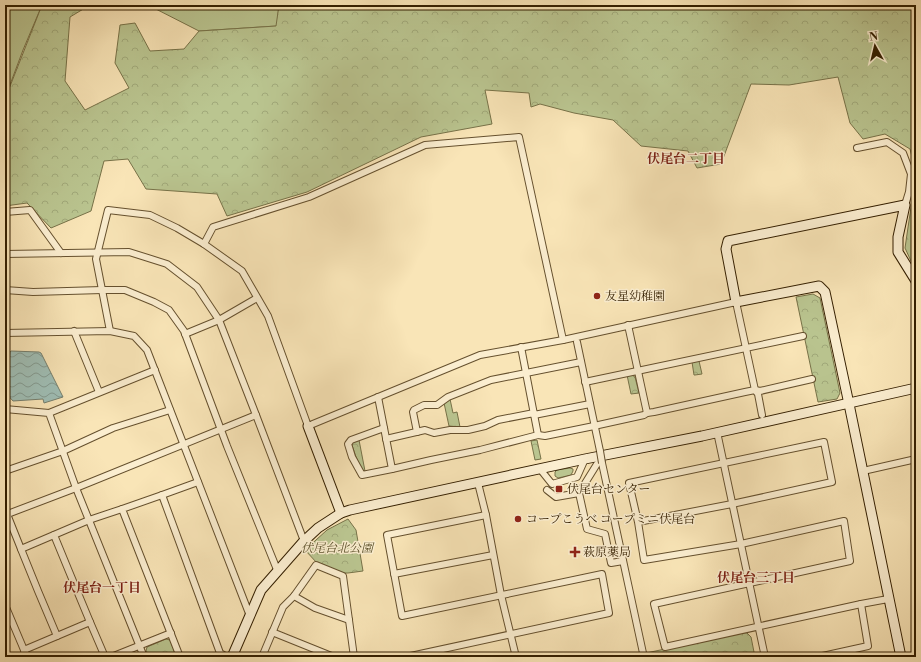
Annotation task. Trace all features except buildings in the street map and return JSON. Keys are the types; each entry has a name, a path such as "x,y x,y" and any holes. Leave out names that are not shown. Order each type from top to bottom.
{"street":[{"path":"204,244 214,226 308,197 424,145 519,136 563,340"},
{"path":"857,148 887,142 903,153 911,174 909,192 898,237 898,252 916,281"},
{"path":"762,415 758,394 755,390 736,302 726,249 728,241 905,205"},
{"path":"5,212 30,210 62,253"},
{"path":"110,331 96,258 108,210 150,215 177,228 204,244 242,271 268,316 341,513"},
{"path":"5,254 129,252 168,264 197,287 219,320 304,541"},
{"path":"308,426 480,355 563,340 736,302 819,286 825,292 901,657"},
{"path":"5,290 33,292 125,290 169,310 186,334 221,429 278,572"},
{"path":"186,334 219,320 257,298"},
{"path":"628,325 647,412"},
{"path":"74,331 99,392"},
{"path":"5,333 110,331 134,336 147,350 250,616"},
{"path":"585,382 803,336"},
{"path":"577,342 600,450 600,464 643,652"},
{"path":"521,347 538,435"},
{"path":"417,432 413,412 424,405 437,405 448,397 491,380 581,362"},
{"path":"5,410 50,413 155,370"},
{"path":"384,428 351,440 348,444 352,457 362,475 480,450 538,435 545,436 594,426 644,415 647,412 654,412 812,379"},
{"path":"232,657 261,590 304,541 318,528 341,513 586,459 702,436 916,388"},
{"path":"378,397 392,469"},
{"path":"386,438 425,430 434,433 450,430 468,430 485,426 498,420 590,404"},
{"path":"5,471 63,451 113,428 170,410"},
{"path":"50,413 76,488 144,657"},
{"path":"57,636 6,515 256,415"},
{"path":"717,432 765,657"},
{"path":"638,522 732,504 832,482 824,442 629,483 638,522 644,560 741,544 844,522 850,561 654,604 665,647 888,599"},
{"path":"540,469 552,484 577,477 586,459"},
{"path":"862,471 916,460"},
{"path":"547,490 556,497 579,493 600,464"},
{"path":"21,549 89,520 198,482"},
{"path":"478,483 486,515 501,594 516,657"},
{"path":"579,493 587,529 606,534 611,563 623,561"},
{"path":"162,495 220,653 227,657"},
{"path":"122,509 180,657"},
{"path":"406,657 609,613 602,574 402,616 387,535 486,515"},
{"path":"54,535 105,657"},
{"path":"394,574 493,555"},
{"path":"262,657 283,607 294,596 316,565 343,576 354,657"},
{"path":"294,596 315,608 349,620"},
{"path":"818,657 868,646 861,604"},
{"path":"5,605 27,657"},
{"path":"24,650 90,622"},
{"path":"272,632 334,657"},
{"path":"111,657 171,633"}],"green space":[{"path":"5,5 42,5 5,98"},
{"path":"42,5 90,5 70,17 65,81 85,110 129,88 115,63 120,25 135,23 150,51 184,49 199,31 276,26 279,5 916,5 916,173 910,149 885,134 863,139 850,123 838,77 789,85 751,84 721,164 697,168 688,151 641,146 613,120 574,113 540,104 531,107 529,93 485,90 492,124 421,137 307,192 227,216 217,194 146,189 128,159 104,161 91,211 51,228 27,203 5,206 5,99"},
{"path":"148,5 279,5 277,26 199,31"},
{"path":"916,173 916,272 905,248"},
{"path":"813,294 820,298 840,393 837,399 818,402 796,297"},
{"path":"699,361 702,374 694,375 692,362"},
{"path":"634,374 639,393 631,394 627,375"},
{"path":"450,399 453,413 457,412 460,427 449,426 444,403"},
{"path":"359,440 365,471 362,470 352,445 353,442"},
{"path":"537,440 541,459 535,460 531,441"},
{"path":"573,469 571,475 558,478 555,476 555,472 557,470"},
{"name":"伏尾台北公園","path":"348,519 356,530 363,571 341,573 317,563 305,550 327,530"},
{"path":"746,632 751,637 755,657 627,657"},
{"path":"166,639 170,640 177,657 149,657 146,651 147,647"}],"water":[{"path":"11,351 41,353 63,397 44,403 43,399 13,401 5,392 5,377 7,375"}],"place":[{"name":"友星幼稚園","path":"597,296"},
{"name":"伏尾台センター","path":"559,489"},
{"name":"コープこうべ コープミニ伏尾台","path":"518,519"},
{"name":"萩原薬局","path":"575,552"}],"district":[{"name":"伏尾台二丁目","path":"686,158"},
{"name":"伏尾台三丁目","path":"756,577"},
{"name":"伏尾台一丁目","path":"102,587"}]}
